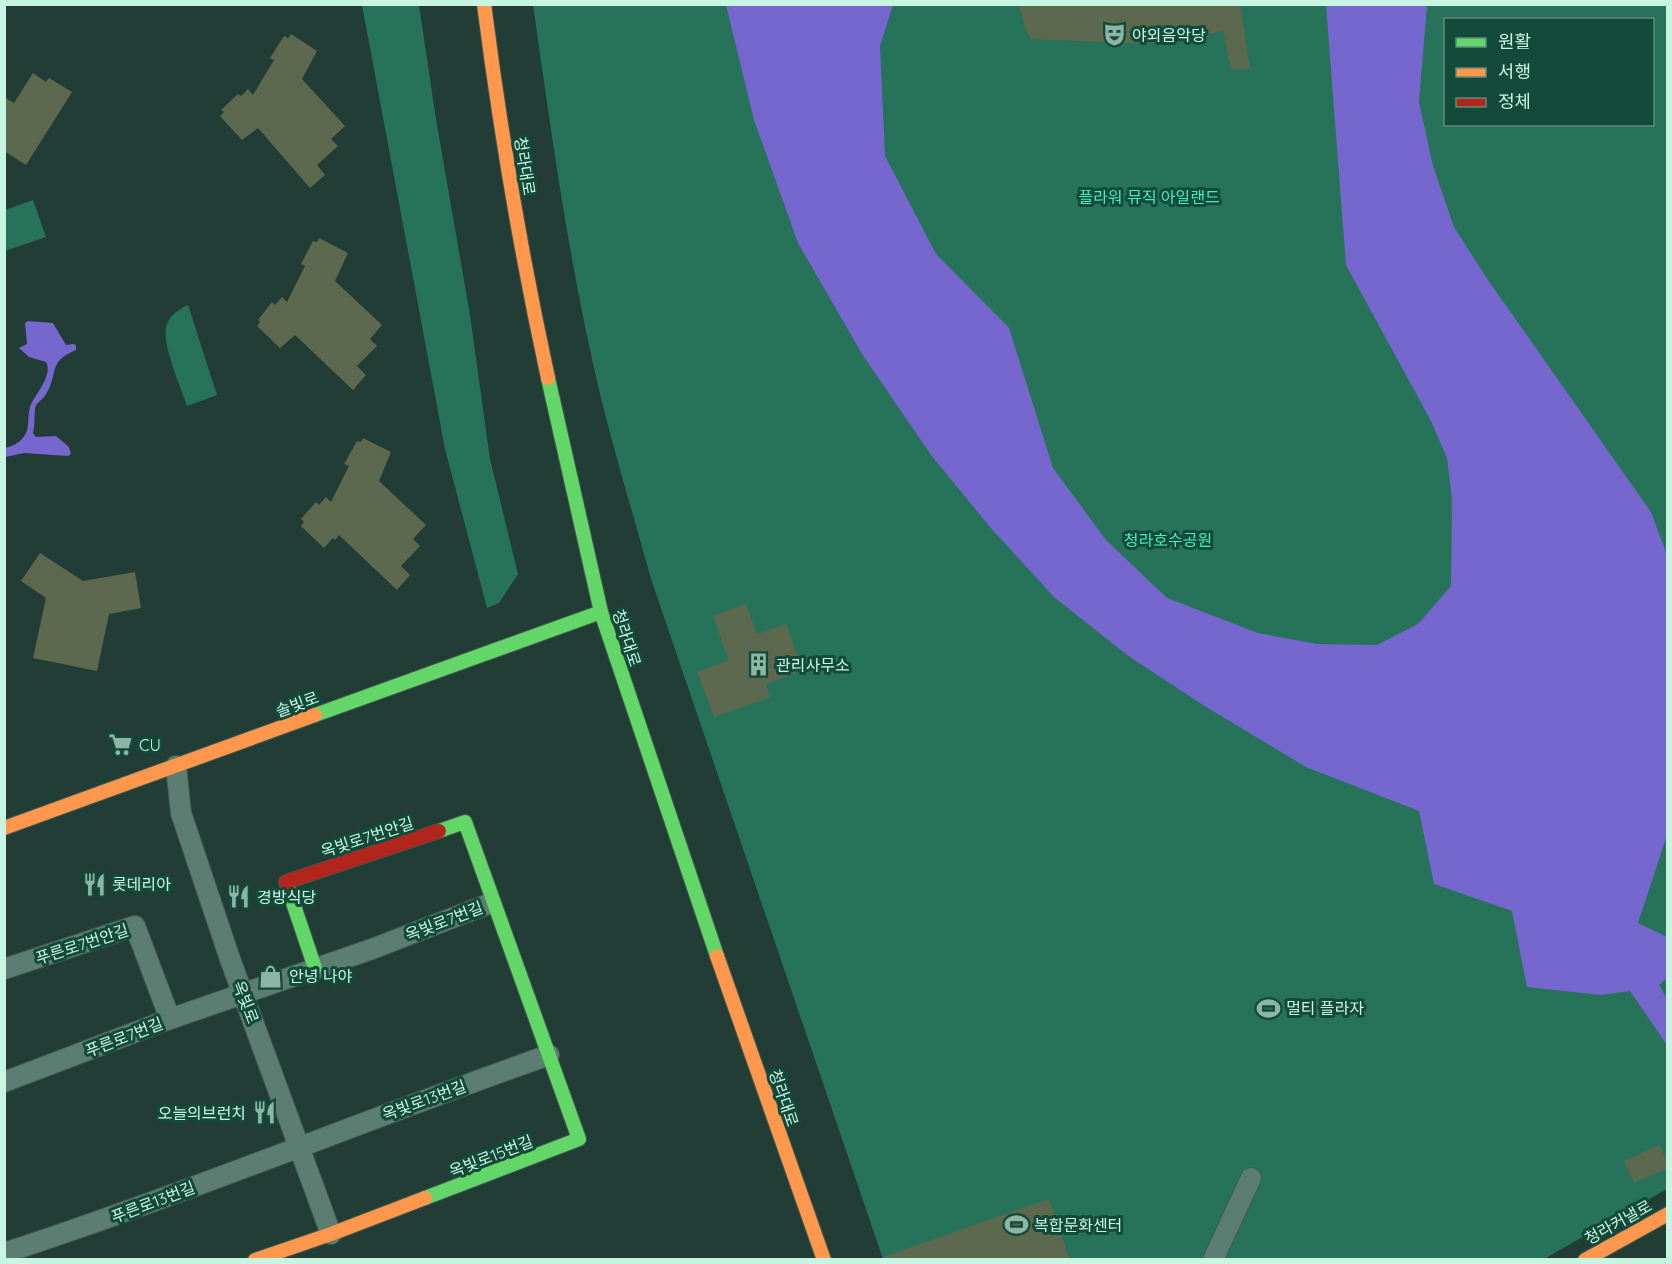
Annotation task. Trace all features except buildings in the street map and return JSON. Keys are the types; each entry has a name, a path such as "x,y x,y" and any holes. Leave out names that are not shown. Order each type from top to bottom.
{"street":[{"name":"청라대로","path":"484,4 495,88 529,292 601,612 721,969 825,1260"},
{"name":"솔빛로","path":"4,828 601,612"},
{"name":"옥빛로","path":"176,766 181,813 243,993 331,1234"},
{"name":"옥빛로7번안길","path":"315,968 286,882 465,822 491,903"},
{"name":"옥빛로7번길","path":"243,993 372,949 491,903 549,1055"},
{"name":"푸른로7번안길","path":"4,969 135,926 170,1019"},
{"name":"푸른로7번길","path":"4,1082 243,993"},
{"name":"옥빛로13번길","path":"299,1147 423,1099 549,1055"},
{"name":"옥빛로15번길","path":"331,1234 579,1139 549,1055"},
{"name":"푸른로13번길","path":"4,1253 98,1222 299,1147"},
{"path":"1213,1260 1251,1178"},
{"name":"청라커낼로","path":"1585,1260 1668,1214"},
{"path":"255,1260 331,1234"}],"green space":[{"path":"362,5 419,5 470,315 490,459 518,574 499,603 487,608 445,449"},
{"name":"청라호수공원","path":"533,5 1667,5 1667,1189 1544,1259 883,1259 651,579 592,359 559,182"},
{"path":"33,200 46,237 5,251 5,210"},
{"path":"188,305 217,395 187,406 169,353 166,332 171,317"}],"shaded area":[{"path":"726,5 893,5 880,46 885,156 936,254 1009,328 1053,468 1106,540 1167,598 1258,633 1317,644 1377,645 1418,624 1451,586 1452,499 1447,458 1431,421 1346,265 1326,5 1427,5 1419,102 1433,166 1454,227 1488,280 1651,512 1667,555 1667,835 1638,923 1667,937 1667,978 1659,985 1667,999 1667,1045 1630,991 1601,995 1527,987 1512,911 1434,884 1419,811 1306,767 1203,705 1127,655 1054,597 990,527 931,455 862,354 798,243 754,120"},
{"path":"28,321 53,323 66,345 76,345 76,350 67,354 57,364 50,387 36,407 33,433 36,437 56,436 69,447 71,454 68,456 24,453 5,457 5,448 19,441 26,432 31,404 43,383 48,367 46,362 29,357 19,348 27,344 25,323"}],"traffic: fast":[{"path":"548,378 601,612 717,956"},
{"path":"315,715 601,612"},
{"path":"425,1198 579,1139 465,822 439,831"},
{"path":"287,885 315,968"}],"traffic: slow":[{"path":"484,4 512,191 548,378"},
{"path":"4,828 315,715"},
{"path":"717,956 824,1260"},
{"path":"255,1260 425,1198"},
{"path":"1585,1260 1668,1214"}],"traffic: jam":[{"path":"287,885 286,882 439,831"}],"place":[{"name":"야외음악당","path":"1114,35"},
{"name":"관리사무소","path":"758,665"},
{"name":"CU","path":"121,745"},
{"name":"롯데리아","path":"94,884"},
{"name":"경방식당","path":"239,897"},
{"name":"안녕 나야","path":"271,976"},
{"name":"멀티 플라자","path":"1268,1008"},
{"name":"오늘의브런치","path":"264,1113"},
{"name":"복합문화센터","path":"1016,1225"}],"park label":[{"name":"플라워 뮤직 아일랜드","path":"1149,197"}]}
